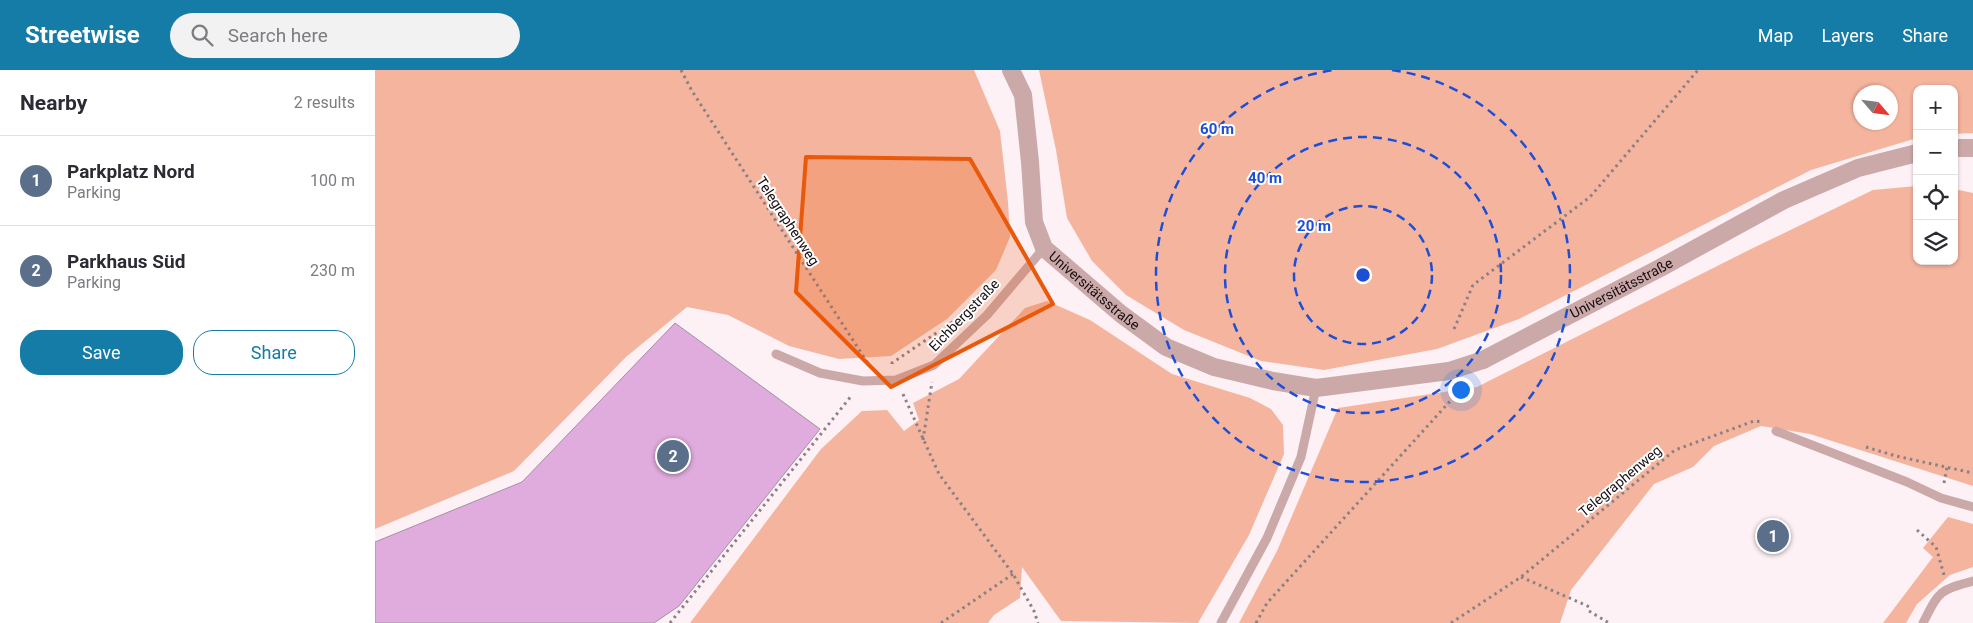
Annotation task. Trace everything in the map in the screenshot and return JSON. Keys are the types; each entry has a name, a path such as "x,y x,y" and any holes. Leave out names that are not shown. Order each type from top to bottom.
{"street":[{"name":"Universitätsstraße","path":"1011,70 1023,95 1034,222 1044,248 1121,314 1166,347 1214,367 1273,381 1316,388 1449,371 1483,360 1661,268 1784,200 1858,168 1913,154"},
{"path":"1958,148 1973,148"}],"lane":[{"name":"Eichbergstraße","path":"775,354 820,373 863,381 897,380 935,365 987,315 1044,248"},
{"path":"1221,623 1267,538 1301,457 1316,388"},
{"path":"1773,427 1907,482 1941,498 1973,508"},
{"path":"1923,623 1937,596 1947,588 1973,581"}],"path":[{"name":"Telegraphenweg","path":"681,70 692,91 880,382"},
{"path":"1454,329 1473,285 1590,197 1699,70"},
{"path":"989,286 955,321 892,363 897,380 939,474 1013,574 1034,611 1038,623"},
{"path":"923,441 935,365"},
{"path":"670,623 863,381"},
{"path":"1256,623 1267,604 1452,399"},
{"name":"Telegraphenweg","path":"1451,623 1521,577 1675,450 1754,421 1773,427"},
{"path":"1859,445 1896,456 1973,473"},
{"path":"1917,530 1936,547 1947,588"},
{"path":"941,623 1013,574"},
{"path":"1521,577 1590,609 1609,623"}],"highlighted area":[{"path":"806,157 970,159 1053,304 891,387 796,292"}],"shaded area":[{"path":"375,70 974,70 1000,131 1010,237 996,270 947,319 891,356 839,359 789,346 728,315 687,307 626,357 514,471 375,529"},
{"path":"1039,70 1973,70 1973,133 1958,134 1958,85 1913,85 1913,139 1811,170 1519,319 1437,349 1324,370 1261,361 1184,330 1126,295 1092,261 1067,218 1056,150"},
{"path":"1913,186 1913,265 1958,265 1958,190 1973,193 1973,486 1810,434 1761,426 1714,446 1693,467 1654,484 1571,590 1560,623 1239,623 1277,551 1338,408 1477,387 1747,251 1873,190"},
{"path":"1047,301 1090,320 1172,374 1250,398 1271,409 1283,425 1284,454 1249,535 1198,623 1061,621 1022,567 1020,598 994,615 988,623 690,623 821,449 862,411 887,410 904,431 919,420 913,403 959,379 1025,308"},
{"path":"1948,517 1973,524 1973,567 1950,575 1917,604 1906,623 1883,623 1933,557 1923,548"}],"building":[{"path":"675,323 820,429 679,606 654,623 375,623 375,542 522,482"}],"place":[{"name":"Parkhaus Süd","path":"673,456"},
{"name":"Parkplatz Nord","path":"1773,536"}]}
